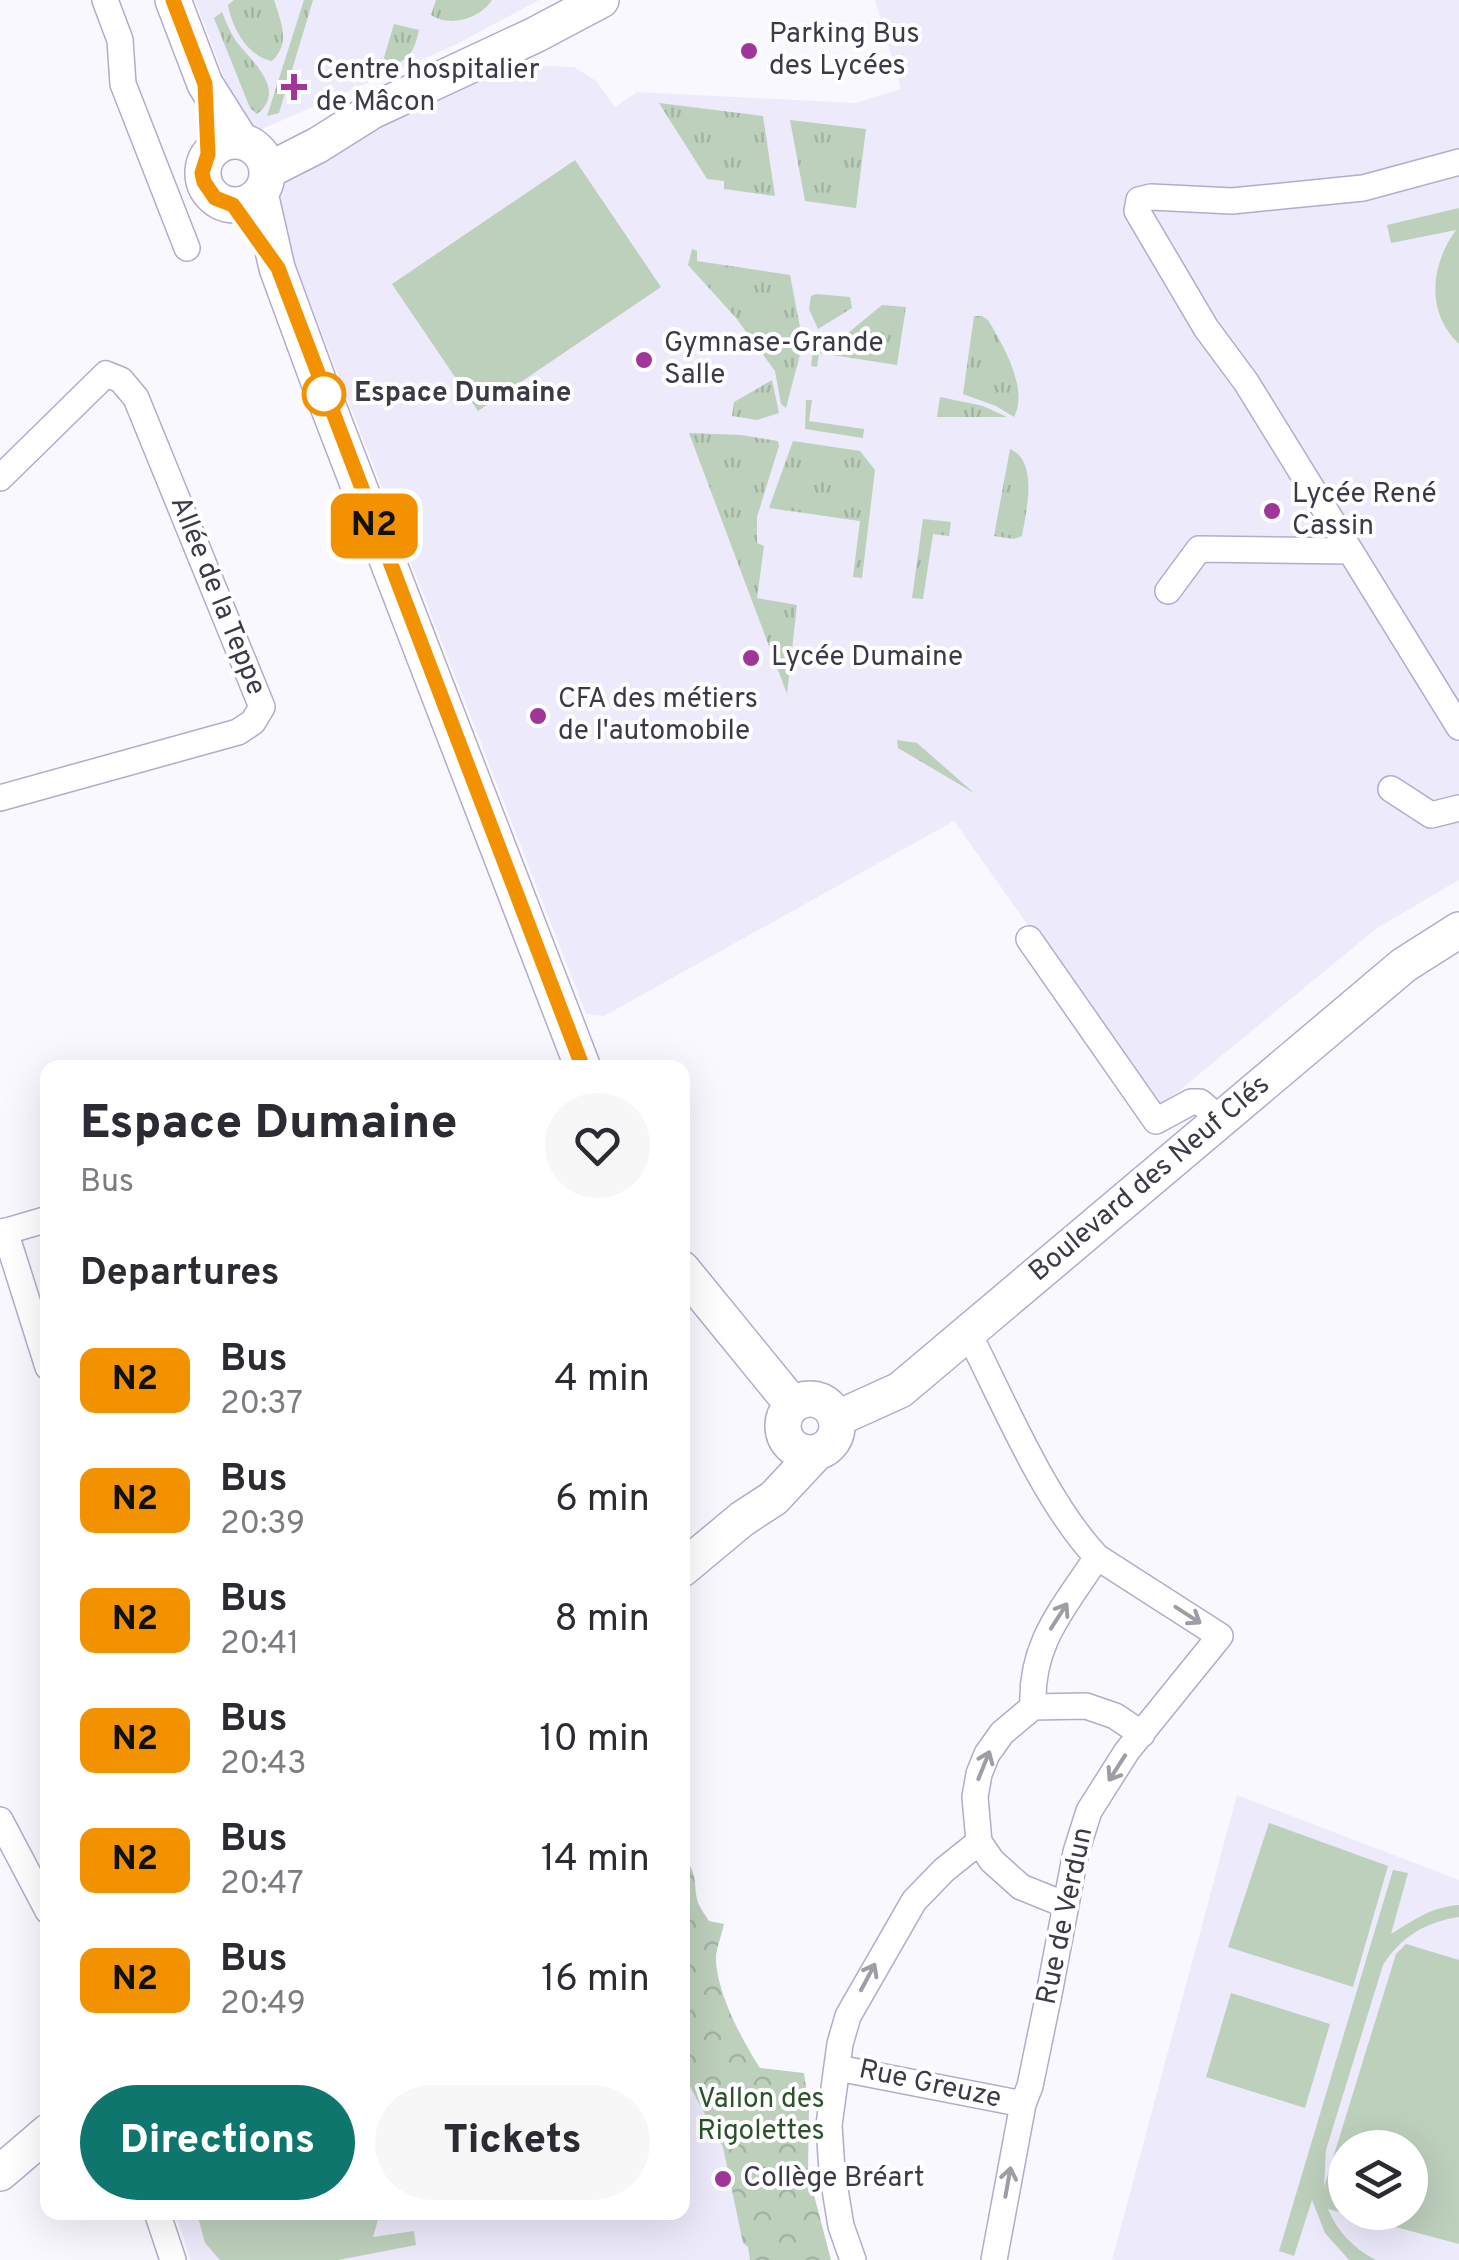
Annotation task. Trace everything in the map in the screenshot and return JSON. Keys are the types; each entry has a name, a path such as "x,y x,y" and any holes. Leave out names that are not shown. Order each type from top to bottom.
{"street":[{"path":"105,0 120,40 123,84 187,248"},
{"path":"173,0 205,84 244,168 278,268 580,1060"},
{"path":"244,168 318,145 372,111 535,35 600,0"},
{"path":"1459,162 1363,188 1232,201 1151,197 1140,200 1137,211 1206,328 1246,382 1459,727"},
{"name":"Allée de la Teppe","path":"0,478 106,374 120,380 136,398 262,707 253,722 238,732 0,798"},
{"path":"1168,591 1199,549 1350,551"},
{"path":"1391,789 1431,815 1459,808"},
{"name":"Boulevard des Neuf Clés","path":"798,1432 801,1400 818,1400 836,1419 900,1390 1404,965 1459,930"},
{"path":"1028,939 1156,1121 1190,1102 1200,1102 1221,1120"},
{"path":"40,1221 2,1232 40,1342"},
{"path":"690,1280 798,1432 742,1519 690,1562"},
{"path":"968,1332 1040,1474 1097,1557 1036,1656 1033,1707"},
{"name":"Rue de Verdun","path":"994,2260 1022,2104 1030,2086 1089,1811 1127,1751 1220,1636 1097,1557"},
{"path":"1066,1906 1021,1887 992,1861 978,1842 975,1797 987,1754 1002,1733 1033,1707 1086,1706 1115,1716 1142,1734"},
{"path":"0,1820 40,1896"},
{"path":"853,2260 841,2226 829,2124 840,2044 848,2016 914,1902 978,1842"},
{"name":"Rue Greuze","path":"838,2068 1022,2104"},
{"path":"0,2143 40,2110"},
{"path":"0,2173 40,2139"},
{"path":"161,2223 173,2260"}],"shaded area":[{"name":"Centre hospitalier de Mâcon","path":"195,0 539,0 457,44 262,129 250,126 238,113"},
{"path":"875,0 1459,0 1459,880 1377,928 1158,1108 954,821 604,1016 586,1014 275,212 279,183 311,161 514,65 574,67 596,81 615,107 637,92 855,103 901,89"},
{"path":"1237,1795 1459,1880 1459,2260 1112,2260"},
{"name":"Collège Bréart","path":"739,2070 775,2260 191,2260 177,2220 690,2220 690,2075"}],"green space":[{"path":"234,0 274,0 283,40 272,61 256,54 242,40 228,5"},
{"path":"304,0 313,0 279,113 267,116"},
{"path":"436,0 492,0 481,12 447,21 431,15"},
{"path":"222,12 234,38 268,86 266,105 257,114 250,108 214,18"},
{"path":"394,24 419,30 413,49 398,63 373,72 383,61"},
{"path":"659,103 763,116 775,196 724,189 724,181 707,179"},
{"path":"790,120 866,129 856,208 805,201"},
{"path":"575,160 661,287 478,411 392,284"},
{"path":"1459,208 1459,344 1441,317 1435,288 1441,258 1456,230 1391,243 1387,225"},
{"path":"692,249 697,251 697,261 790,275 803,343 786,408 781,404 775,371 736,318 688,265"},
{"path":"811,296 850,297 852,308 818,329 809,309"},
{"path":"882,305 906,307 897,365 819,353 817,367 811,366 813,351 842,338"},
{"path":"974,316 988,320 1012,367 1018,394 1014,417 963,394"},
{"path":"772,380 779,413 757,420 732,416 734,402"},
{"path":"940,397 983,406 1007,417 937,417"},
{"path":"806,400 812,400 809,421 864,429 863,438 805,429"},
{"path":"689,433 778,441 757,517 757,543 764,546 757,598 797,605 787,694"},
{"path":"793,441 860,451 875,470 862,578 853,577 860,521 769,508"},
{"path":"1010,449 1019,455 1028,475 1022,536 1014,539 994,536"},
{"path":"923,519 951,522 949,536 933,534 923,599 912,598"},
{"path":"897,740 917,743 974,793 898,748"},
{"path":"1269,1823 1388,1866 1353,1987 1228,1947"},
{"name":"Vallon des Rigolettes","path":"690,1866 699,1905 709,1921 724,1924 717,1969 725,1999 745,2043 760,2068 804,2073 809,2108 808,2172 831,2260 750,2260 723,2147 690,2087"},
{"path":"1393,1870 1408,1873 1391,1934 1440,1908 1459,1905 1459,1917 1415,1932 1383,1965 1332,2130 1328,2130 1326,2150 1328,2230 1340,2230 1376,2260 1349,2260 1325,2233 1312,2200 1294,2256 1279,2251"},
{"path":"1406,1944 1459,1960 1459,2244 1407,2230 1428,2230 1428,2130 1342,2130 1396,1954"},
{"path":"1231,1993 1330,2024 1305,2108 1206,2077"},
{"path":"199,2220 378,2220 373,2237 414,2231 416,2245 338,2260 220,2260 205,2243"}],"bus line":[{"name":"N2","path":"173,0 205,84 208,154 202,173 204,182 215,198 233,205 278,268 580,1060"}],"place":[{"name":"Parking Bus des Lycées","path":"749,51"},
{"name":"Centre hospitalier de Mâcon","path":"294,87"},
{"name":"Gymnase-Grande Salle","path":"644,360"},
{"name":"Espace Dumaine","path":"324,394"},
{"name":"Lycée René Cassin","path":"1272,511"},
{"name":"Lycée Dumaine","path":"751,658"},
{"name":"CFA des métiers de l'automobile","path":"538,716"},
{"name":"Collège Bréart","path":"723,2179"}]}
